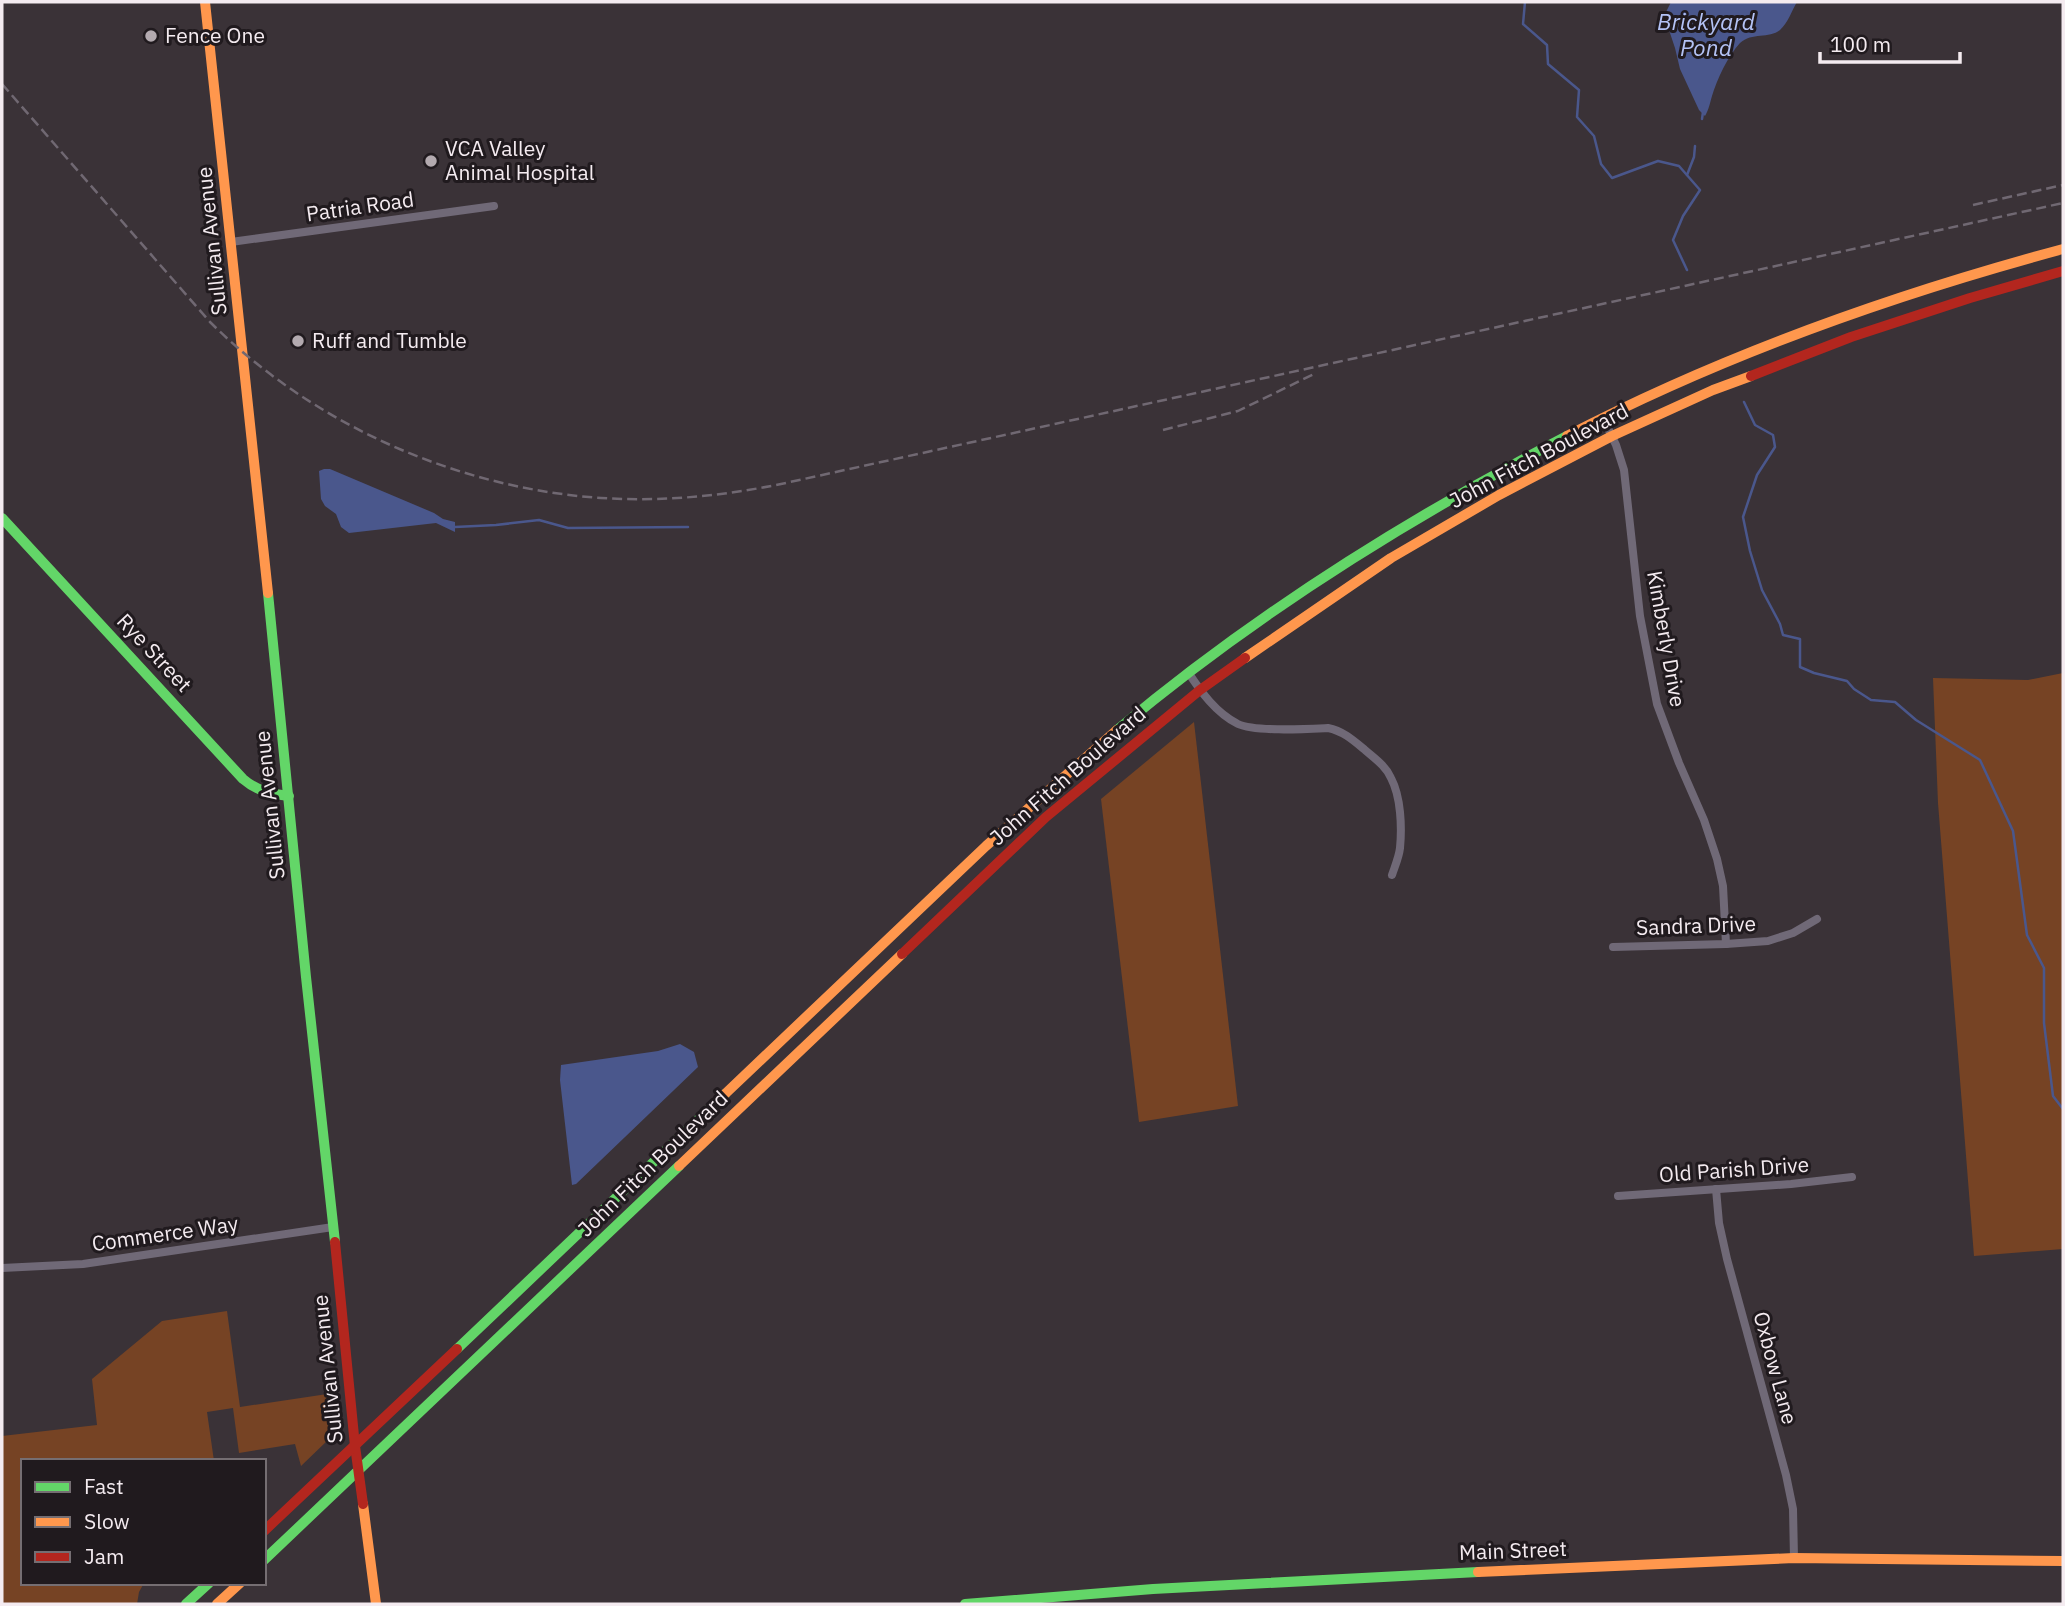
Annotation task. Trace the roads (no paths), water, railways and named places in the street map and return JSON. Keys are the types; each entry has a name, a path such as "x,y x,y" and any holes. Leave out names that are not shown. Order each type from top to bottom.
{"main road":[{"name":"Sullivan Avenue","path":"205,2 355,1446 376,1604"},
{"name":"John Fitch Boulevard","path":"266,1529 987,843 1188,672 1273,611 1373,546 1489,477 1603,418 1717,366 1879,304 1970,274 2063,249"},
{"name":"John Fitch Boulevard","path":"266,1558 1046,817 1200,690 1384,563 1499,495 1612,436 1759,372 1970,298 2063,271"},
{"path":"1879,304 1886,326"},
{"path":"1489,477 1499,495"},
{"name":"Rye Street","path":"2,518 244,780 256,790 270,795 289,796"},
{"path":"1373,546 1384,563"},
{"path":"877,948 891,964"},
{"name":"Main Street","path":"965,1604 1153,1589 1362,1577 1794,1558 2063,1561"},
{"path":"186,1604 207,1585"},
{"path":"217,1604 238,1585"}],"street":[{"name":"Patria Road","path":"231,242 494,206"},
{"name":"Kimberly Drive","path":"1603,418 1621,455 1625,474 1640,616 1657,704 1717,859 1723,886 1726,944"},
{"path":"1188,672 1200,690 1224,715 1240,725 1338,730 1385,767 1397,792 1399,811 1400,850 1392,875"},
{"name":"Sandra Drive","path":"1612,947 1768,941 1793,933 1817,919"},
{"name":"Old Parish Drive","path":"1618,1196 1852,1177"},
{"name":"Oxbow Lane","path":"1716,1189 1718,1223 1786,1475 1793,1509 1794,1558"},
{"name":"Commerce Way","path":"2,1269 83,1264 333,1227"}],"water":[{"name":"Brickyard Pond","path":"1671,2 1797,2 1788,20 1776,33 1755,36 1740,43 1720,75 1705,116 1699,110 1680,69 1666,12"},
{"path":"330,469 455,522 455,532 436,523 349,533 341,527 336,514 325,506 321,499 319,471"},
{"path":"680,1044 694,1052 698,1067 572,1185 560,1080 561,1065 658,1051"}],"waterway":[{"path":"1525,2 1523,24 1547,45 1548,64 1579,90 1577,117 1594,136 1601,164 1612,178 1658,161 1679,166 1700,190 1683,216 1673,240 1687,270"},
{"path":"1702,119 1703,112"},
{"path":"1687,175 1695,146"},
{"path":"1744,402 1755,425 1773,435 1775,447 1757,475 1743,517 1750,551 1762,590 1783,635 1800,639 1800,667 1847,681 1871,700 1895,702 1916,720 1980,760 2013,831 2027,935 2044,968 2044,1023 2053,1096 2063,1109"},
{"path":"455,527 539,520 568,528 688,527"}],"railway":[{"path":"2,84 210,322 251,359 295,392 390,445 441,465 493,481 547,492 601,498 692,497 781,484 2063,203"},
{"path":"1973,205 2063,185"},
{"path":"1163,430 1238,411 1316,373"}],"place":[{"name":"Fence One","path":"151,36"},
{"name":"VCA Valley Animal Hospital","path":"431,161"},
{"name":"Ruff and Tumble","path":"298,341"}]}
